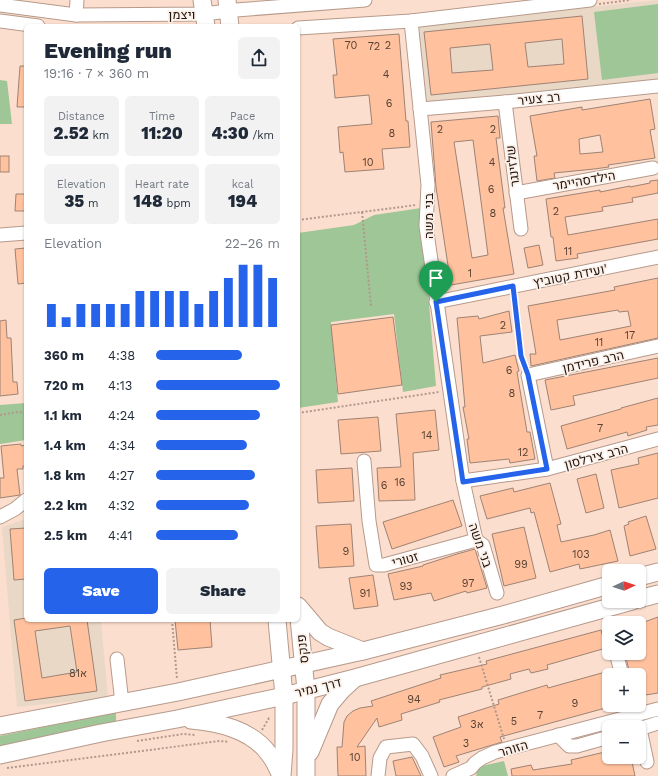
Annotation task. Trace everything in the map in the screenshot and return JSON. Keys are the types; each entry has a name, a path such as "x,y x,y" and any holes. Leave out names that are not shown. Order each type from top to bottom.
{"main road":[{"path":"646,575 658,572"},
{"name":"דרך נמיר","path":"0,726 178,692 363,651 502,615 602,587"},
{"path":"646,597 658,594"},
{"name":"דרך נמיר","path":"0,755 284,696 355,678 607,608"},
{"path":"300,609 320,632 328,637 363,651"},
{"name":"פנקס","path":"277,622 284,696 284,749 282,776"},
{"name":"פנקס","path":"300,622 306,690 306,769"},
{"path":"306,769 315,737 330,704 355,678"},
{"path":"176,719 219,724 241,732 256,740 269,753 282,776"}],"street":[{"path":"76,15 77,0"},
{"name":"ויצמן","path":"0,5 76,15 228,12 365,0"},
{"path":"300,28 411,21 590,0"},
{"path":"0,21 24,24"},
{"name":"בני משה","path":"411,21 428,185 426,226 436,302 463,482 476,540 483,545 496,593"},
{"name":"רב צעיר","path":"420,109 505,102 658,86"},
{"name":"שלזינגר","path":"505,102 521,229"},
{"name":"הילדסהיימר","path":"516,192 653,168"},
{"path":"0,236 24,233"},
{"name":"ועידת קטוביץ'","path":"436,302 658,257"},
{"name":"הרב פרידמן","path":"528,375 658,346"},
{"path":"528,375 547,469"},
{"name":"הרב צירלסון","path":"463,482 547,469 658,439"},
{"name":"זטורי","path":"364,462 369,521 376,566 476,540"},
{"path":"0,516 15,509 24,502"},
{"path":"117,659 122,703"},
{"name":"הזוהר","path":"646,710 658,709"},
{"name":"הזוהר","path":"453,776 471,772 475,763 495,752 558,735 628,712"},
{"path":"646,727 658,723"},
{"path":"558,735 569,746 577,746 602,739"},
{"path":"378,776 380,758 386,747 414,744 422,756 431,776"},
{"path":"646,758 647,762"}],"path":[{"path":"300,220 427,204"},
{"path":"362,212 371,306"},
{"path":"513,286 521,356 528,375"},
{"path":"300,413 450,391"},
{"path":"0,415 17,412 24,413"},
{"path":"172,622 178,692"},
{"path":"475,645 507,749"},
{"path":"130,742 183,734 199,735"},
{"path":"0,769 220,740 231,742"}],"shaded area":[{"path":"658,0 658,79 424,104 415,25"},
{"path":"24,520 24,622 101,622 108,698 17,707 2,527"}],"green space":[{"path":"658,4 658,73 602,80 594,12"},
{"path":"0,80 7,81 12,124 0,124"},
{"path":"421,208 436,386 403,392 394,314 331,322 338,402 300,408 300,233 354,225 374,215"},
{"path":"24,403 24,440 0,444 0,405"},
{"path":"116,712 116,725 0,748 0,736"},
{"path":"504,761 508,776 476,776 478,769 482,766"}],"building":[{"path":"582,16 588,79 431,95 424,32","holes":["562,39 564,64 528,67 525,43","490,44 493,70 452,73 450,48"]},
{"path":"399,34 406,121 408,121 410,147 382,149 384,169 345,172 343,152 340,153 338,127 372,124 369,95 335,98 333,75 337,75 333,39"},
{"path":"20,66 24,66 24,107 17,107"},
{"path":"650,99 655,129 650,130 655,158 608,165 609,167 554,173 555,178 537,181 534,156 537,156 530,116 582,107 582,110","holes":["600,135 603,152 580,154 579,139"]},
{"path":"498,116 500,138 496,138 505,208 503,208 514,274 451,285 436,187 431,122","holes":["473,140 488,255 472,258 454,142"]},
{"path":"0,156 9,156 9,172 0,172"},
{"path":"658,180 658,193 632,198 633,202 602,207 603,211 565,217 568,235 658,219 658,239 577,254 578,258 556,261 546,199 600,190 600,192 630,187"},
{"path":"16,194 24,194 24,211 15,211"},
{"path":"539,245 543,265 528,268 524,248"},
{"path":"24,248 24,283 18,284 15,249"},
{"path":"658,278 658,338 531,366 530,354 536,354 528,306 615,290 614,287","holes":["618,310 619,312 628,311 631,326 560,340 557,320"]},
{"path":"509,311 512,332 480,336 483,363 515,355 519,371 517,372 527,432 530,432 535,459 510,463 509,459 470,463 467,439 469,439 463,407 465,407 457,318 478,316 479,319"},
{"path":"393,317 402,385 338,394 331,325"},
{"path":"6,320 7,338 11,338 13,382 17,382 18,394 0,396 0,321"},
{"path":"658,358 658,378 573,396 575,405 551,410 545,380"},
{"path":"658,398 658,425 646,427 647,430 628,436 627,432 567,449 561,426"},
{"path":"435,410 439,450 413,453 415,500 379,501 377,468 401,467 396,414"},
{"path":"378,417 381,451 341,454 338,420"},
{"path":"21,444 21,446 24,445 24,466 23,469 17,469 20,495 0,498 0,478 4,478 1,446"},
{"path":"658,453 658,498 619,508 611,470 639,464 638,458"},
{"path":"352,468 354,501 318,503 316,470"},
{"path":"596,474 604,508 586,513 577,479"},
{"path":"550,483 561,524 557,525 561,542 610,530 618,561 580,569 579,564 550,572 534,512 531,513 530,508 487,519 480,496 513,488 514,492"},
{"path":"453,500 462,526 392,549 383,522"},
{"path":"646,516 656,549 630,556 624,526 629,524 628,522"},
{"path":"351,524 354,566 319,568 316,526"},
{"path":"524,527 536,578 504,586 492,534"},
{"path":"24,528 24,579 14,580 10,529"},
{"path":"475,549 487,588 467,593 466,591 434,601 431,593 394,600 388,574 423,566"},
{"path":"373,575 378,606 354,609 349,578"},
{"path":"658,617 658,693 646,695 646,668 628,668 627,660 646,660 646,621"},
{"path":"24,618 24,622 87,622 97,691 25,701 14,620","holes":["70,626 77,672 42,678 35,631"]},
{"path":"175,622 210,622 212,647 178,650"},
{"path":"601,630 602,634 602,649 547,665 548,669 531,673 529,669 510,674 511,679 482,687 482,689 439,700 440,702 401,714 402,720 379,727 377,718 357,747 365,746 366,776 338,776 337,747 342,747 344,722 347,716 353,711 360,708 373,706 371,701 441,678 440,675 487,664 486,661"},
{"path":"602,673 602,709 500,737 502,742 456,756 459,762 444,767 433,737 461,727 458,717 499,704 498,700 547,685 548,688"},
{"path":"602,753 602,764 632,764 635,776 512,776 511,769 531,765 533,770 572,764 571,760"},
{"path":"412,757 421,776 396,776 393,761"}],"route":[{"path":"513,286 521,356 528,375 547,469 463,482 436,302 513,286"}]}
